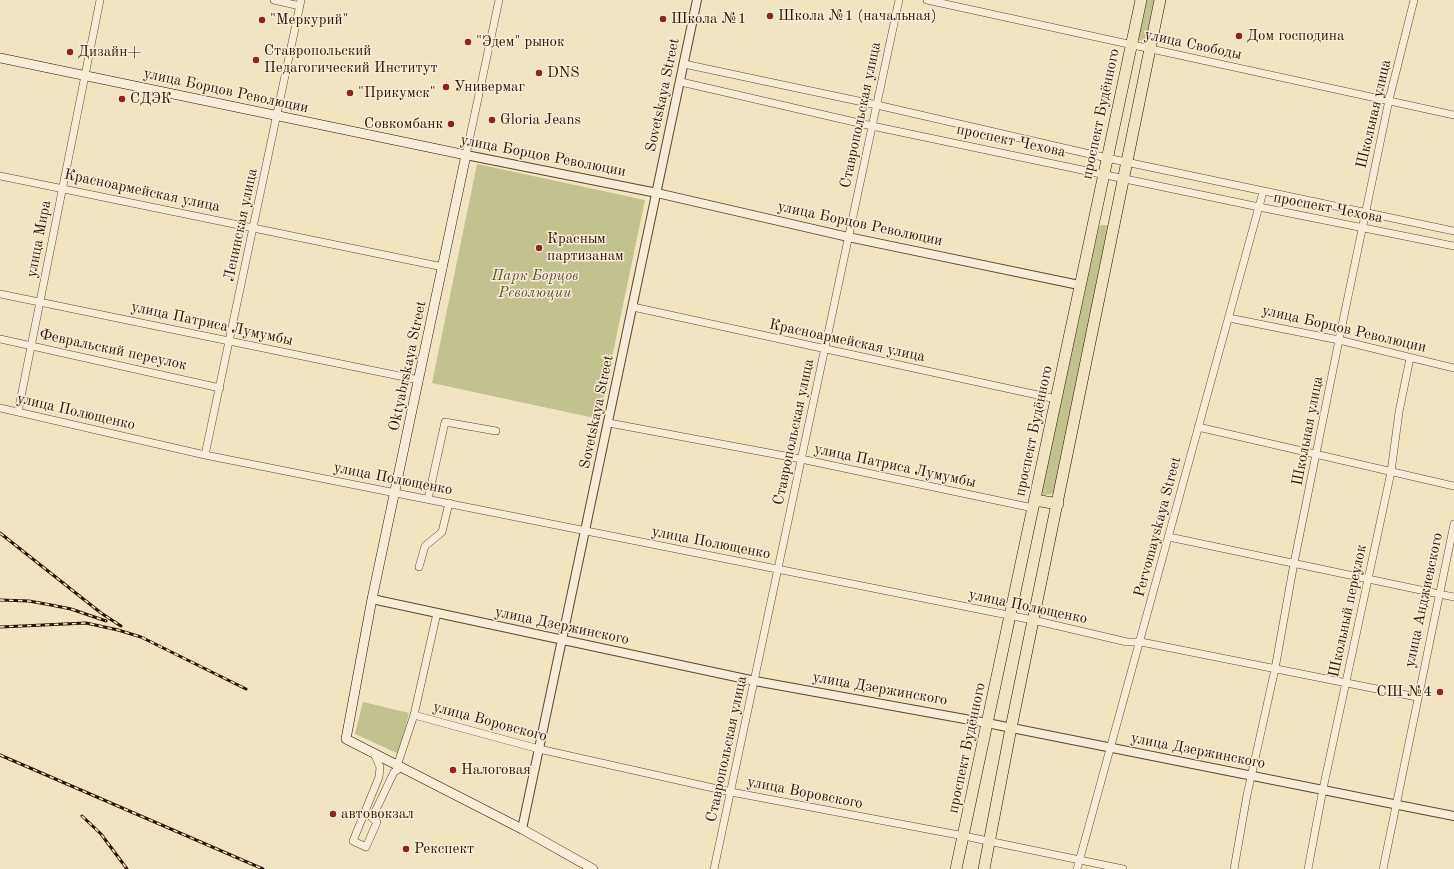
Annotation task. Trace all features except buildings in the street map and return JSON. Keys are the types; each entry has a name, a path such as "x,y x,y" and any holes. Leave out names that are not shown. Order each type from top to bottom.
{"main road":[{"name":"проспект Будённого","path":"956,869 1079,285 1141,0"},
{"path":"984,869 1011,728 1160,0"},
{"name":"улица Борцов Революции","path":"0,58 466,155"},
{"name":"Oktyabrskaya Street","path":"374,753 346,739 372,598 466,155"},
{"path":"1034,504 1058,504"},
{"path":"374,753 602,869"},
{"path":"522,827 593,869"}],"street":[{"name":"улица Мира","path":"18,412 100,0"},
{"path":"274,0 301,3"},
{"name":"Oktyabrskaya Street","path":"466,155 499,0"},
{"name":"Sovetskaya Street","path":"522,827 563,641 697,0"},
{"name":"Ставропольская улица","path":"714,869 899,0"},
{"name":"улица Свободы","path":"927,0 1454,115"},
{"name":"Школьная улица","path":"1234,869 1251,776 1275,669 1294,563 1362,228 1389,100 1414,0"},
{"name":"Ленинская улица","path":"205,455 301,3"},
{"name":"проспект Чехова","path":"684,64 877,105 1263,192 1454,231"},
{"name":"проспект Чехова","path":"680,82 872,126 1454,246"},
{"name":"улица Борцов Революции","path":"466,155 657,193 848,237 1079,285"},
{"name":"Красноармейская улица","path":"0,176 443,267"},
{"name":"Pervomayskaya Street","path":"1077,869 1141,642 1198,427 1263,192"},
{"name":"улица Патриса Лумумбы","path":"0,294 419,380"},
{"name":"Красноармейская улица","path":"633,307 824,350 1056,399"},
{"name":"улица Борцов Революции","path":"1229,318 1339,340 1454,368"},
{"name":"Февральский переулок","path":"0,339 220,388"},
{"name":"Школьный переулок","path":"1308,869 1345,683 1391,472 1399,412 1410,358"},
{"name":"улица Полющенко","path":"0,408 205,455 1033,620 1127,642 1141,642 1417,697"},
{"path":"428,499 445,422 496,431"},
{"name":"улица Патриса Лумумбы","path":"609,423 1034,504"},
{"path":"1198,427 1454,486"},
{"path":"419,567 425,546 442,532 449,503"},
{"name":"улица Анджиевского","path":"1383,869 1438,594 1454,524"},
{"path":"1169,537 1454,597"},
{"name":"улица Дзержинского","path":"372,598 563,641 755,681 986,723 1251,776 1396,803 1454,816"},
{"path":"374,753 380,767 379,777 353,840 366,847 377,822 372,818 394,772 399,766 414,716 437,613"},
{"name":"улица Воровского","path":"414,716 539,750 731,792 964,836 1123,869"}],"green space":[{"path":"1144,0 1157,0 1148,39 1141,41 1136,37"},
{"name":"Парк Борцов Революции","path":"477,164 645,200 599,419 432,383"},
{"path":"1101,225 1107,225 1109,227 1055,488 1052,494 1043,495 1041,492 1099,227"},
{"path":"363,702 409,713 399,754 355,734"}],"railway":[{"path":"0,533 101,613 121,626"},
{"path":"0,600 29,601 51,605 71,609 106,621"},
{"path":"0,627 86,623 118,630 141,637 246,689"},
{"path":"0,755 263,869"},
{"path":"82,816 101,834 127,869"}],"place":[{"name":"Школа №1 (начальная)","path":"770,16"},
{"name":"Школа №1","path":"663,19"},
{"name":"\"Меркурий\"","path":"262,20"},
{"name":"Дом господина","path":"1239,36"},
{"name":"\"Эдем\" рынок","path":"468,42"},
{"name":"Дизайн+","path":"70,52"},
{"name":"Ставропольский Педагогический Институт","path":"256,60"},
{"name":"DNS","path":"539,73"},
{"name":"Универмаг","path":"446,87"},
{"name":"\"Прикумск\"","path":"350,93"},
{"name":"СДЭК","path":"122,99"},
{"name":"Gloria Jeans","path":"492,120"},
{"name":"Совкомбанк","path":"451,124"},
{"name":"Красным партизанам","path":"539,248"},
{"name":"СШ №4","path":"1440,692"},
{"name":"Налоговая","path":"453,770"},
{"name":"автовокзал","path":"333,814"},
{"name":"Рекспект","path":"406,849"}]}
